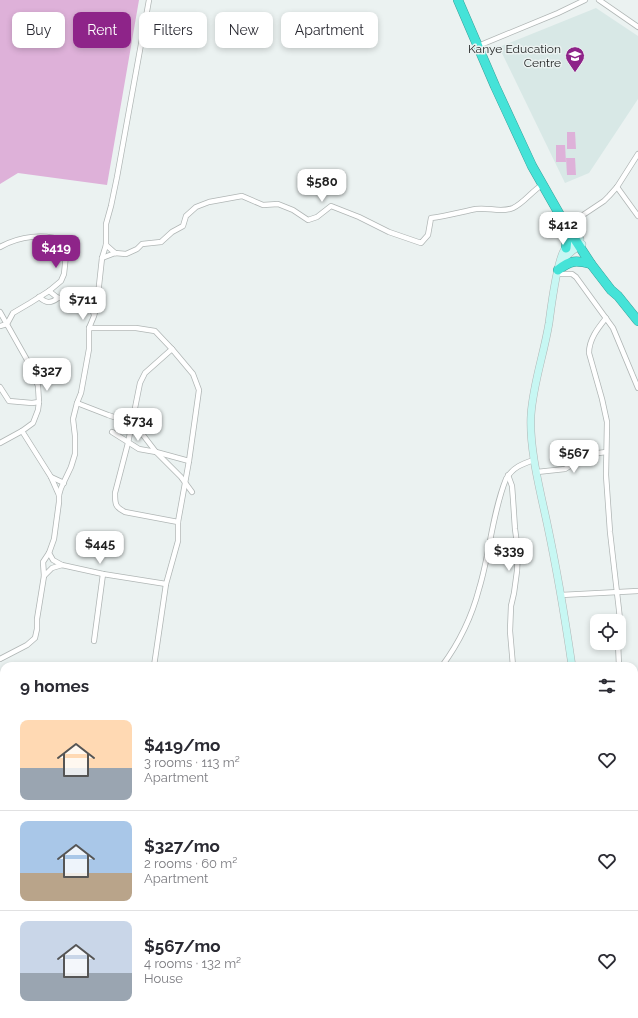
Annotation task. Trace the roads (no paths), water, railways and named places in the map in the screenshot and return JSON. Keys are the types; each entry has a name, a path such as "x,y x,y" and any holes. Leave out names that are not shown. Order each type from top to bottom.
{"highway":[{"path":"458,0 495,86 525,152 542,185 565,224 604,273 618,296 638,321"},
{"path":"519,138 527,149 591,264 611,290 618,296"},
{"path":"565,224 567,238 566,248"},
{"path":"558,270 574,261 581,261 591,264"}],"street":[{"path":"0,659 27,645 35,638 44,576 43,562 49,553 54,539 59,496 71,467 74,454 75,436 73,419 76,403 81,393 88,349 89,328 98,304 102,258 106,245 106,224 118,177 149,0"},
{"path":"478,46 558,13 585,0"},
{"path":"599,0 638,27"},
{"path":"580,217 604,201 617,187 638,154"},
{"path":"102,258 116,253 126,254 137,249 142,244 161,242 172,232 183,226 186,216 196,207 209,202 228,200 242,196 263,205 278,204 294,210 308,220 317,217 331,206 388,232 421,243 428,235 431,218 478,209 492,210 511,208 518,205 542,185"},
{"path":"617,187 638,216"},
{"path":"0,246 28,237 46,236 65,241 67,245 64,274 61,281 50,291 13,313 7,324 0,326"},
{"path":"571,662 562,595 534,460 531,416 558,270 566,248 580,242"},
{"path":"558,270 564,258 580,242"},
{"path":"106,245 116,253"},
{"path":"558,270 572,274 576,277 613,328 638,388"},
{"path":"50,291 58,298"},
{"path":"39,297 48,302 53,302 58,298 75,297 92,308 94,316"},
{"path":"92,308 98,304"},
{"path":"0,312 31,366 38,386 39,402 38,410 33,423 0,443"},
{"path":"606,318 592,338 589,353 607,422 606,452 610,532 619,614"},
{"path":"89,328 136,328 155,331 192,374 199,390 189,461 178,522 178,541 166,584 155,662"},
{"path":"172,349 142,377 115,493 115,504 118,509 125,512 178,522"},
{"path":"0,387 9,401 32,403 39,402"},
{"path":"76,403 123,420 131,428 143,436 156,452 181,477 192,492"},
{"path":"22,431 51,477 59,496"},
{"path":"112,432 139,449 189,461"},
{"path":"537,472 565,469 584,456 606,452"},
{"path":"445,662 462,633 475,604 483,575 491,529 504,483 508,475 517,466 534,460"},
{"path":"508,475 512,486 518,551 517,571 511,606 510,630 513,662"},
{"path":"51,477 64,484"},
{"path":"49,553 53,560 62,565 103,574 166,584"},
{"path":"44,576 52,568 62,565"},
{"path":"94,641 103,574"},
{"path":"562,595 638,591"},
{"path":"618,650 619,662"}],"place":[{"name":"Kanye Education Centre","path":"575,73"}]}
